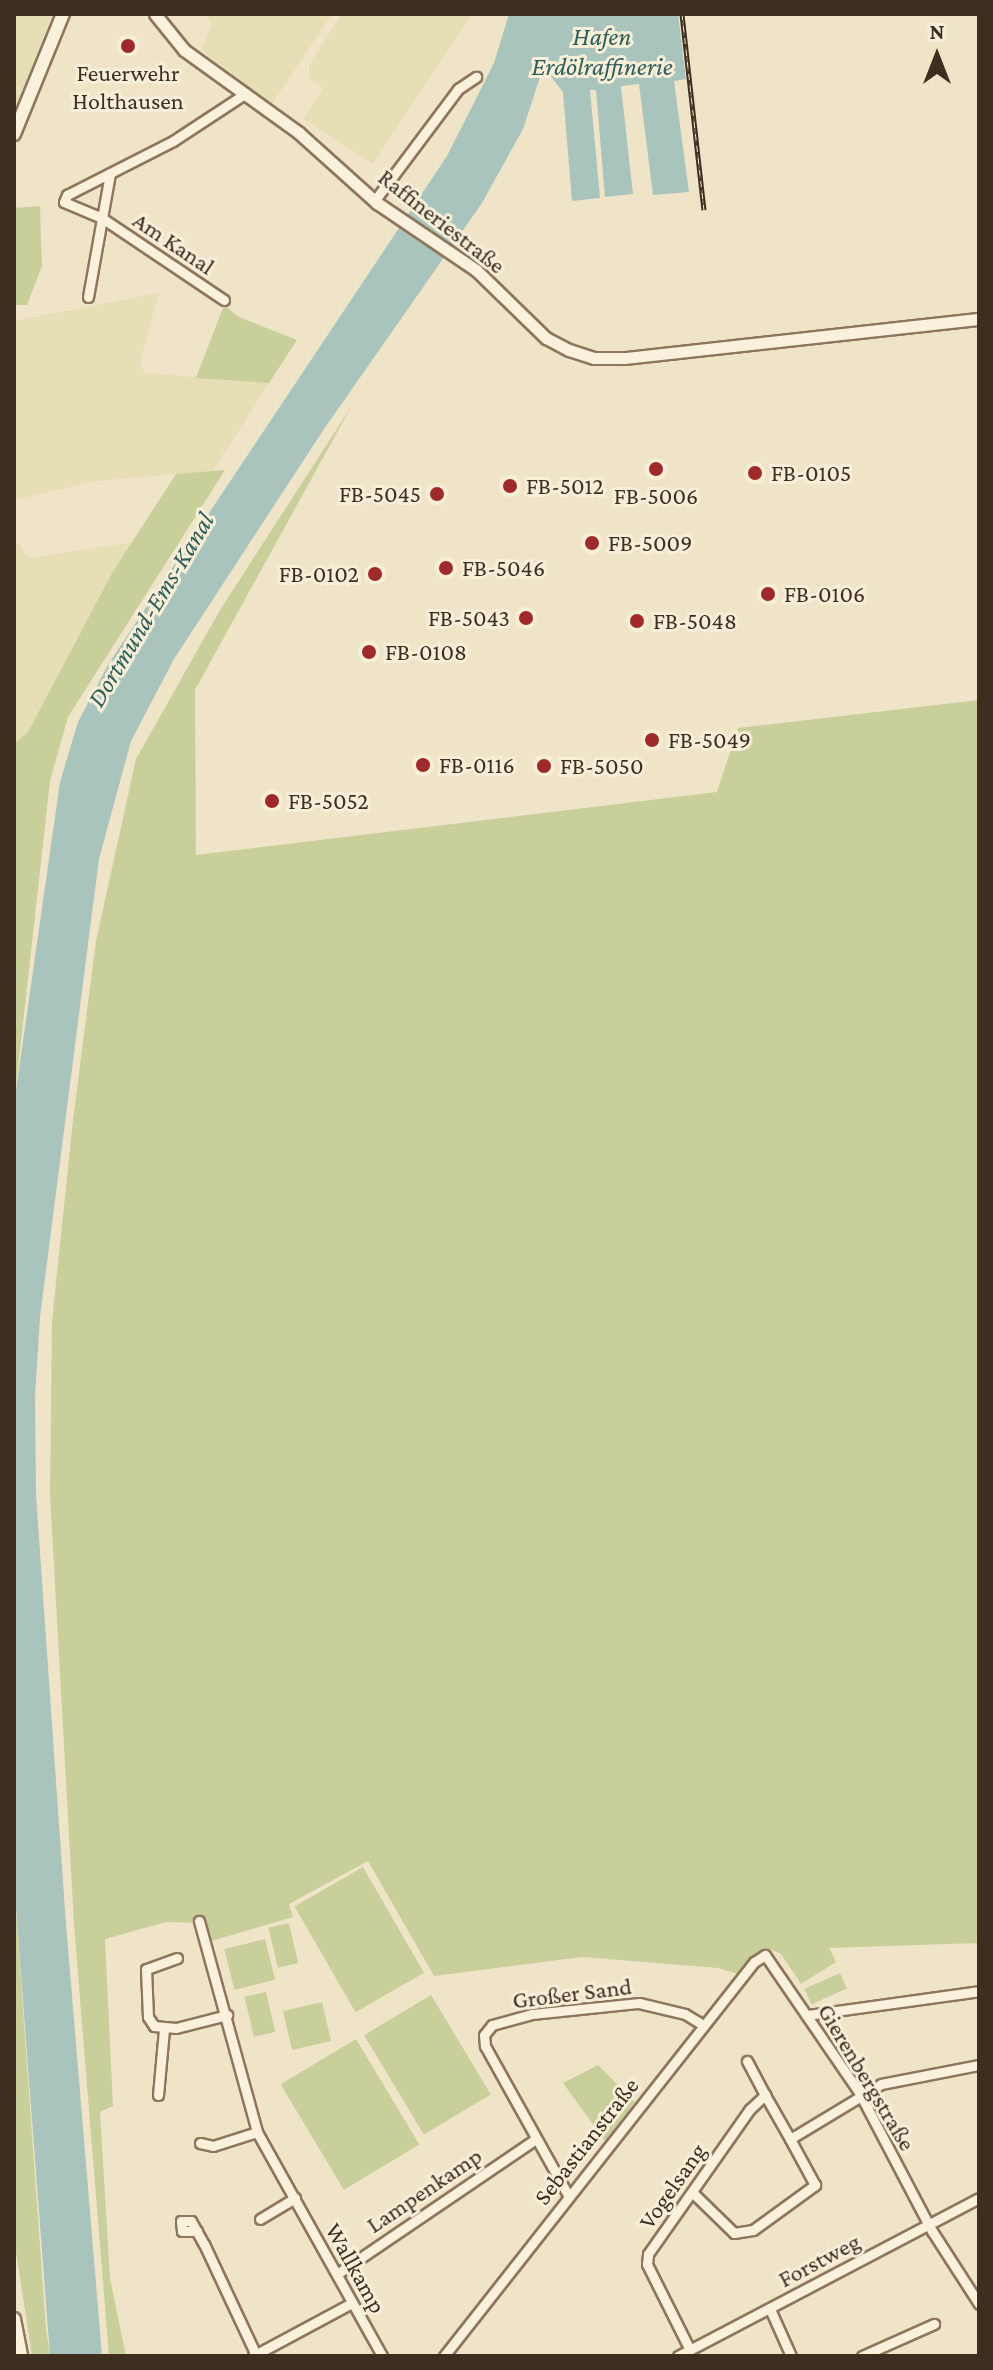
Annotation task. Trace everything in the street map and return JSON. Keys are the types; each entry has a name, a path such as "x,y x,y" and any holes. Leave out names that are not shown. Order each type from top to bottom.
{"main road":[{"path":"14,134 63,14"},
{"path":"14,2319 21,2356"}],"street":[{"name":"Raffineriestraße","path":"155,14 184,50 246,93 345,171 393,214 460,259 546,338 594,358 979,319"},
{"path":"375,200 458,89 476,77"},
{"name":"Am Kanal","path":"224,300 102,218 64,202 67,195 227,109 246,93"},
{"name":"Am Kanal","path":"88,297 110,173"},
{"name":"Wallkamp","path":"199,1921 257,2132 382,2356"},
{"name":"Gierenbergstraße","path":"765,1955 860,2094 929,2224 978,2300"},
{"name":"Sebastianstraße","path":"444,2356 703,2025 765,1955"},
{"path":"177,1958 146,1969 148,2017 164,2029 227,2015"},
{"path":"807,2015 979,1991"},
{"name":"Großer Sand","path":"568,2195 534,2140 485,2046 492,2025 532,2014 639,2003 685,2014 703,2025"},
{"path":"158,2095 164,2029"},
{"path":"693,2193 734,2233 753,2230 815,2185 747,2061"},
{"path":"790,2139 860,2094 895,2080 979,2064"},
{"name":"Vogelsang","path":"690,2350 647,2264 648,2254 765,2095"},
{"path":"200,2143 213,2146 257,2132"},
{"name":"Lampenkamp","path":"337,2274 534,2140"},
{"path":"260,2219 295,2198"},
{"name":"Forstweg","path":"678,2356 979,2198"},
{"path":"197,2231 255,2355 352,2303"},
{"path":"770,2309 791,2356"},
{"path":"862,2356 934,2324"}],"shaded area":[{"path":"14,14 52,14 14,116"},
{"path":"205,14 332,14 272,104 201,50 212,25"},
{"path":"342,14 472,14 373,164 304,119 323,88 308,77 309,65"},
{"path":"159,293 140,361 144,373 269,383 213,471 95,481 14,500 14,321"},
{"path":"14,538 29,558 134,542 112,573 28,732 14,744"}],"green space":[{"path":"40,206 42,266 27,305 14,305 14,208"},
{"path":"224,305 239,317 297,340 269,383 196,378"},
{"path":"351,407 195,690 196,855 717,792 738,728 979,700 979,1943 829,1948 836,1962 801,1984 781,1954 770,1949 759,1953 738,1974 718,1968 582,1957 434,1976 368,1861 289,1904 293,1917 208,1942 201,1923 166,1922 105,1939 113,2106 100,2112 110,2278 126,2356 109,2356 74,1925 50,1495 52,1321 73,1120 96,941 136,759 220,610"},
{"path":"225,470 68,717 50,781 14,1104 14,744 28,732 112,573 176,474"},
{"path":"363,1867 424,1973 356,2012 295,1906"},
{"path":"14,1884 50,2356 32,2356 14,2239"},
{"path":"289,1923 298,1963 278,1968 269,1928"},
{"path":"265,1939 275,1980 234,1990 224,1949"},
{"path":"840,1973 847,1989 811,2004 804,1989"},
{"path":"266,1992 275,2032 254,2037 245,1997"},
{"path":"431,1995 491,2094 424,2135 364,2035"},
{"path":"322,2002 331,2041 292,2050 283,2011"},
{"path":"356,2039 419,2144 344,2190 281,2084"},
{"path":"598,2065 635,2102 605,2141 563,2083"}],"water":[{"path":"509,14 678,14 686,79 674,81 689,192 653,195 639,84 621,86 633,194 605,197 596,90 590,90 600,198 572,201 563,92 549,74 541,74 523,129 482,203 324,429 174,659 131,741 99,859 40,1317 35,1397 36,1495 66,1924 102,2356 50,2356 14,1883 14,1104 60,782 78,722 109,663 447,156 494,63"}],"railway":[{"path":"682,14 704,210"}],"place":[{"name":"Feuerwehr Holthausen","path":"128,46"},
{"name":"FB-5006","path":"656,469"},
{"name":"FB-0105","path":"755,473"},
{"name":"FB-5012","path":"510,486"},
{"name":"FB-5045","path":"437,494"},
{"name":"FB-5009","path":"592,543"},
{"name":"FB-5046","path":"446,568"},
{"name":"FB-0102","path":"375,574"},
{"name":"FB-0106","path":"768,594"},
{"name":"FB-5043","path":"526,618"},
{"name":"FB-5048","path":"637,621"},
{"name":"FB-0108","path":"369,652"},
{"name":"FB-5049","path":"652,740"},
{"name":"FB-0116","path":"423,765"},
{"name":"FB-5050","path":"544,766"},
{"name":"FB-5052","path":"272,801"}],"water label":[{"name":"Hafen Erdölraffinerie","path":"602,52"},
{"name":"Dortmund-Ems-Kanal","path":"151,610"}]}
